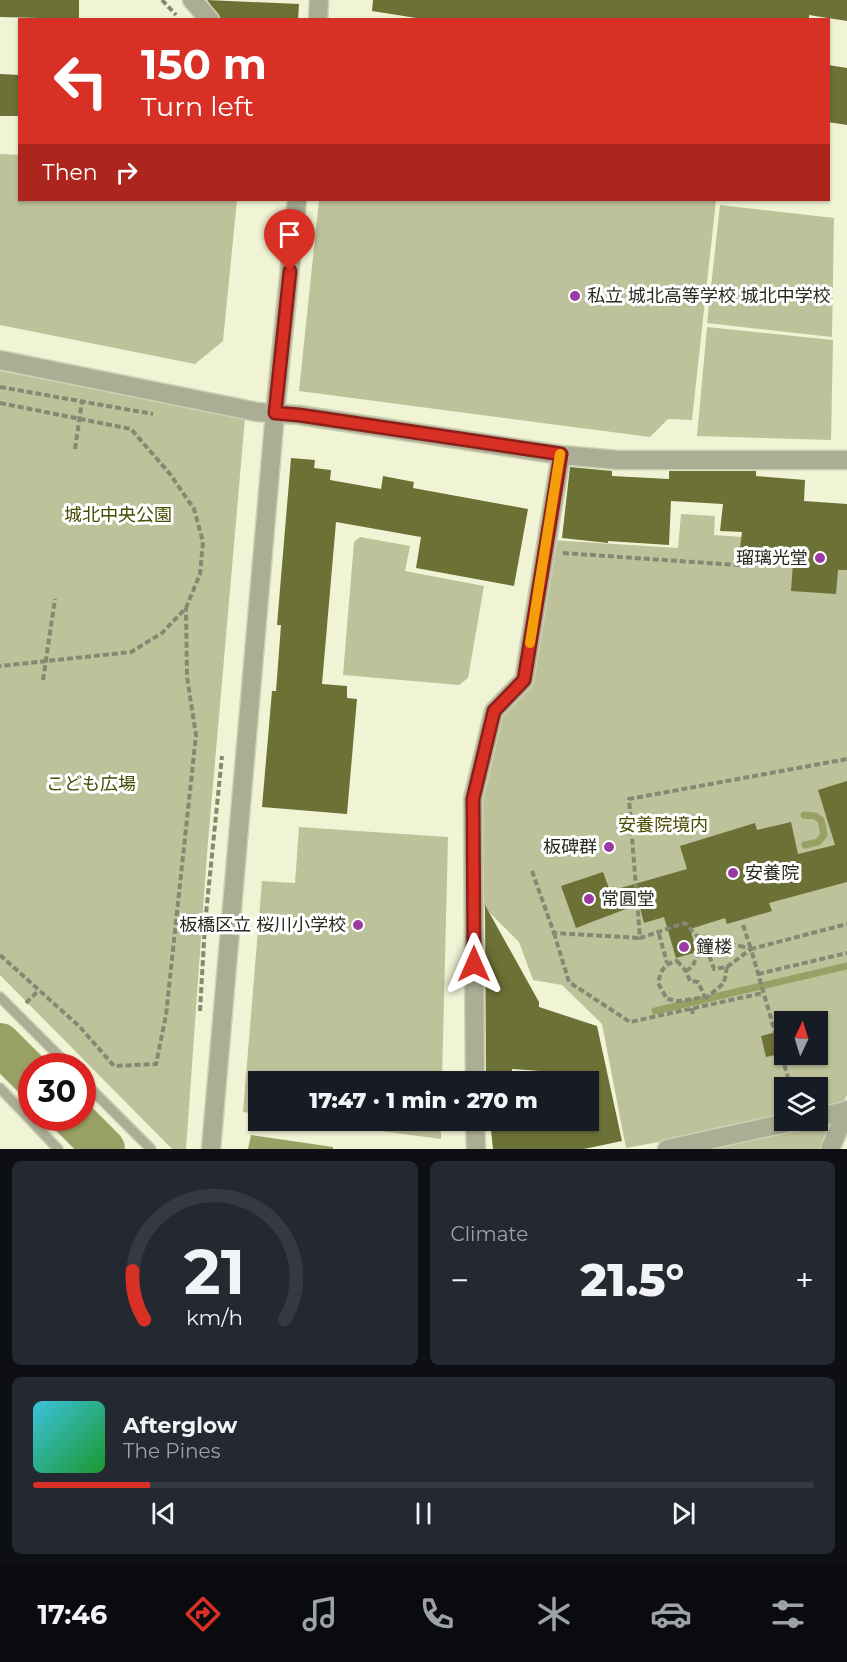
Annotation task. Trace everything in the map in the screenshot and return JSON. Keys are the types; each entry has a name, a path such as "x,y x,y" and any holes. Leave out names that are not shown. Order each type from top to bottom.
{"street":[{"path":"192,0 208,18"},
{"path":"318,18 319,0"},
{"path":"211,1149 275,413 297,201"},
{"path":"0,360 231,407 561,454 618,460 847,460"},
{"path":"475,1071 473,799 494,711 524,680 561,454"},
{"path":"828,1117 846,1116 830,1149"},
{"path":"667,1149 774,1126"},
{"path":"475,1131 476,1149"}],"lane":[{"path":"0,998 56,1053"},
{"path":"0,1088 58,1149"},
{"path":"96,1094 151,1149"}],"path":[{"path":"162,0 178,18"},
{"path":"75,449 82,401"},
{"path":"0,403 131,429 170,474 194,509 203,542 200,574 186,608 162,633 131,652 0,665"},
{"path":"545,552 751,566"},
{"path":"43,680 44,660 55,599"},
{"path":"0,955 80,1027 114,1066 156,1064 166,1016 196,735 187,677 186,608"},
{"path":"640,939 629,799 847,759"},
{"path":"532,871 569,982 630,1022 763,993"},
{"path":"554,933 640,939 686,923 697,936 751,949"},
{"path":"743,924 788,1077"},
{"path":"686,971 692,967 699,953 708,952 714,969 727,966 751,949 847,924"},
{"path":"659,934 667,963"},
{"path":"758,974 847,952"},
{"path":"707,1005 705,997 698,982 690,981 686,971 677,961 667,963 660,971 658,983 667,999 679,1001 705,997 724,983 727,966"},
{"path":"692,1008 693,1017"}],"green space":[{"path":"0,154 18,155 18,201 237,201 223,341 195,364 0,325"},
{"name":"私立 城北高等学校 城北中学校","path":"319,201 716,201 692,420 668,419 650,437 299,391"},
{"path":"720,205 834,218 832,337 707,323"},
{"path":"707,327 833,340 831,440 697,436"},
{"name":"城北中央公園","path":"0,371 245,418 207,854 186,1149 172,1149 96,1072 96,1053 77,1053 0,975"},
{"name":"安養院境内","path":"681,514 715,516 714,535 847,544 847,1095 821,1149 702,1149 702,1134 626,1148 602,1024 562,985 533,980 519,942 478,901 478,799 497,717 525,684 551,540 678,548"},
{"path":"360,537 410,546 405,571 484,586 468,678 459,685 343,675 354,542"},
{"path":"299,827 448,837 442,1071 248,1071 248,1113 243,1112 262,881 295,883"},
{"path":"381,1131 441,1131 441,1139"}],"shaded area":[{"path":"251,1135 333,1147 333,1149 248,1149"}],"building":[{"path":"0,0 79,0 79,18 0,17"},
{"path":"207,0 299,4 298,18 220,18"},
{"path":"373,0 847,0 847,21 809,15 809,18 416,18 372,11"},
{"path":"830,65 847,68 847,125 830,122"},
{"path":"0,74 18,75 18,116 0,116"},
{"path":"291,458 315,460 314,468 331,470 330,480 381,489 383,476 414,482 413,488 528,509 514,586 416,568 421,537 336,522 322,684 347,686 347,698 357,699 347,814 262,807 272,691 276,691 281,625 277,625"},
{"path":"570,467 612,471 612,476 669,479 669,471 756,471 756,476 805,480 804,501 847,504 847,570 838,570 836,594 791,591 793,562 739,557 742,532 720,531 723,504 671,501 669,545 608,541 608,543 562,538"},
{"path":"847,781 847,882 769,903 772,911 727,924 725,918 690,929 697,952 676,958 664,917 644,923 639,904 576,928 561,886 603,872 610,891 687,869 680,846 755,823 757,830 791,822 798,854 835,845 818,790"},
{"path":"485,905 539,1002 539,1007 597,1026 622,1141 584,1149 493,1149 491,1131 599,1131 599,1071 512,1069 512,1071 486,1071"},
{"path":"774,1033 774,1055 766,1057 761,1036"}],"waterway":[{"path":"804,815 815,816 821,820 824,835 818,842 805,845"},
{"path":"655,1011 847,966"},
{"path":"0,1044 18,1062"},
{"path":"86,1131 104,1149"}],"slow traffic":[{"path":"530,643 560,454"}],"place":[{"name":"私立 城北高等学校 城北中学校","path":"575,296"},
{"name":"瑠璃光堂","path":"820,558"},
{"name":"板碑群","path":"609,847"},
{"name":"安養院","path":"733,873"},
{"name":"常圓堂","path":"589,899"},
{"name":"板橋区立 桜川小学校","path":"358,925"},
{"name":"鐘楼","path":"684,947"}],"route":[{"path":"290,271 275,413 561,454 524,680 494,711 473,799 474,964"}],"park label":[{"name":"こども広場","path":"91,784"}]}
